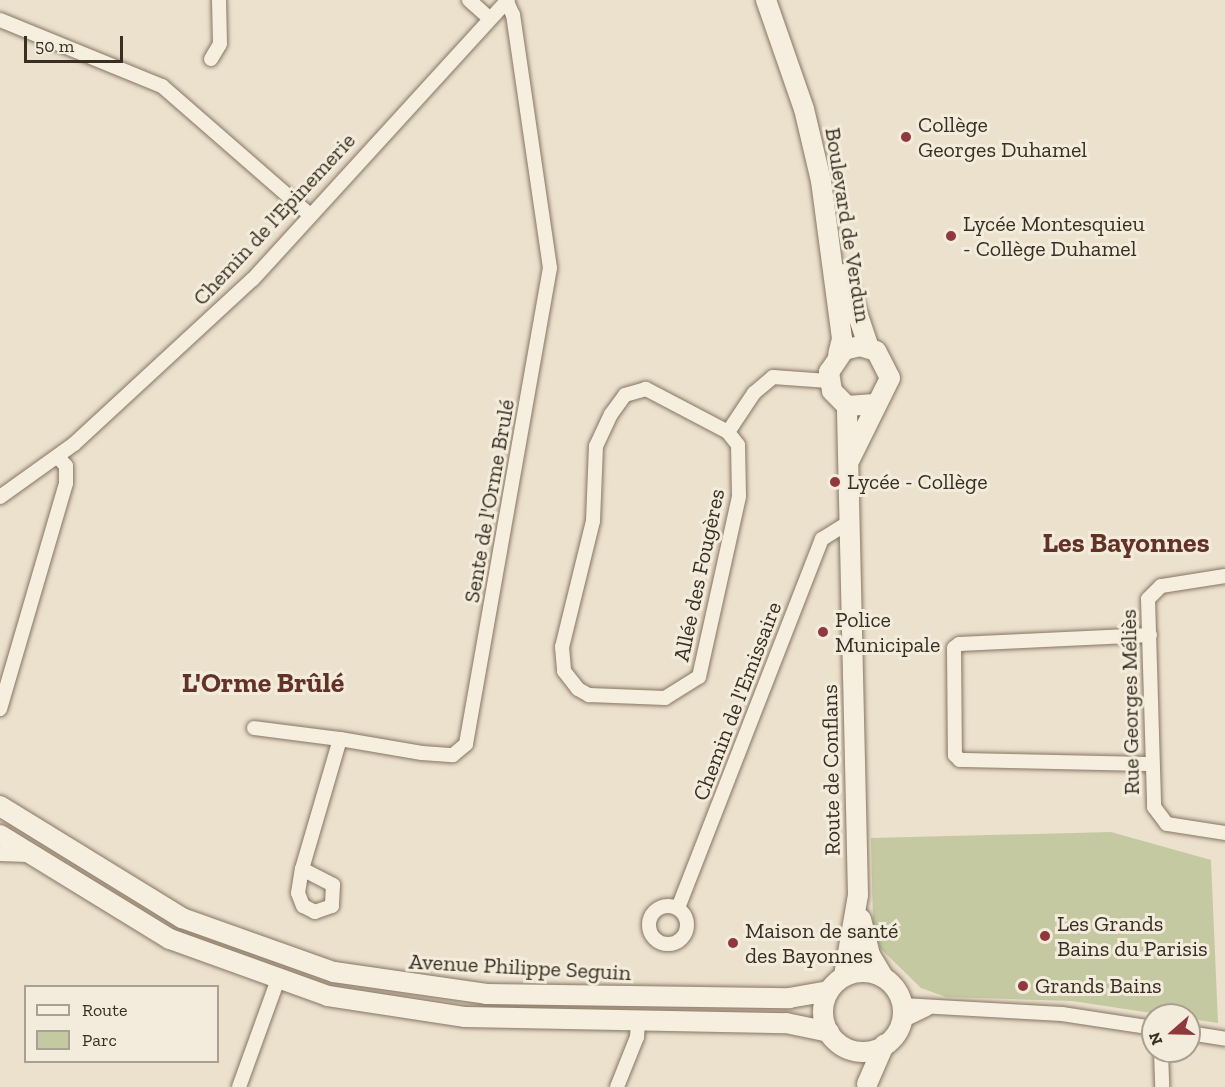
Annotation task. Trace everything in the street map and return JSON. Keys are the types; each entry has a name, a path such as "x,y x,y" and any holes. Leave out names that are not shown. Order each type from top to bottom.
{"main road":[{"name":"Boulevard de Verdun","path":"766,0 804,109 821,181 842,339 837,355"},
{"name":"Boulevard de Verdun","path":"777,0 820,132 845,283 869,348"},
{"path":"849,464 875,404 890,378 884,358 869,348 852,347 837,355 828,381 847,406 875,404"},
{"name":"Route de Conflans","path":"844,976 856,931 858,895 847,406"},
{"name":"Avenue Philippe Seguin","path":"0,806 174,914 245,945 334,972 478,994 789,998 828,991"},
{"path":"0,835 170,939 277,982 427,1014 786,1023 829,1032 857,1051 867,1085"},
{"name":"Route de Conflans","path":"858,895 870,955 883,977"},
{"path":"829,1032 823,1012 828,991 844,976 864,972 883,977 902,1013 867,1085"},
{"path":"857,1051 884,1046"}],"street":[{"path":"211,59 220,44 219,0"},
{"path":"469,0 488,17"},
{"name":"Chemin de l'Epinemerie","path":"0,497 57,456 253,279 488,17 507,1"},
{"name":"Sente de l'Orme Brulé","path":"254,728 432,754 453,755 466,744 550,268 513,15 507,1"},
{"path":"0,20 162,86 310,215"},
{"path":"728,432 754,393 774,377 828,381"},
{"name":"Allée des Fougères","path":"646,389 728,432 738,445 739,496 699,677 665,698 589,695 578,689 564,671 562,647 593,521 596,446 611,414 625,395 646,389"},
{"path":"0,709 4,686 66,483 66,466 57,456"},
{"name":"Chemin de l'Emissaire","path":"678,908 822,539 849,522"},
{"name":"Rue Georges Méliès","path":"1225,576 1161,586 1148,599 1154,807 1167,824 1225,833"},
{"path":"1150,635 959,644 954,648 955,755 960,760 1151,764"},
{"path":"302,869 340,739"},
{"path":"0,854 31,855"},
{"path":"239,1087 277,982"},
{"path":"902,1013 927,1010 1062,1014 1141,1026"},
{"path":"617,1087 637,1037 638,1021"},
{"path":"1201,1035 1225,1039"},
{"path":"1161,1063 1162,1087"}],"green space":[{"name":"Les Grands Bains du Parisis","path":"1111,832 1211,860 1218,1023 1201,1020 1201,1003 1141,1003 1141,1011 1072,1001 946,997 921,988 880,948 873,923 871,838"}],"place":[{"name":"Collège Georges Duhamel","path":"906,137"},
{"name":"Lycée Montesquieu - Collège Duhamel","path":"951,236"},
{"name":"Lycée - Collège","path":"835,482"},
{"name":"Police Municipale","path":"823,632"},
{"name":"Les Grands Bains du Parisis","path":"1045,936"},
{"name":"Maison de santé des Bayonnes","path":"733,943"},
{"name":"Grands Bains","path":"1023,986"}],"district":[{"name":"Les Bayonnes","path":"1126,543"},
{"name":"L'Orme Brûlé","path":"263,683"}]}
